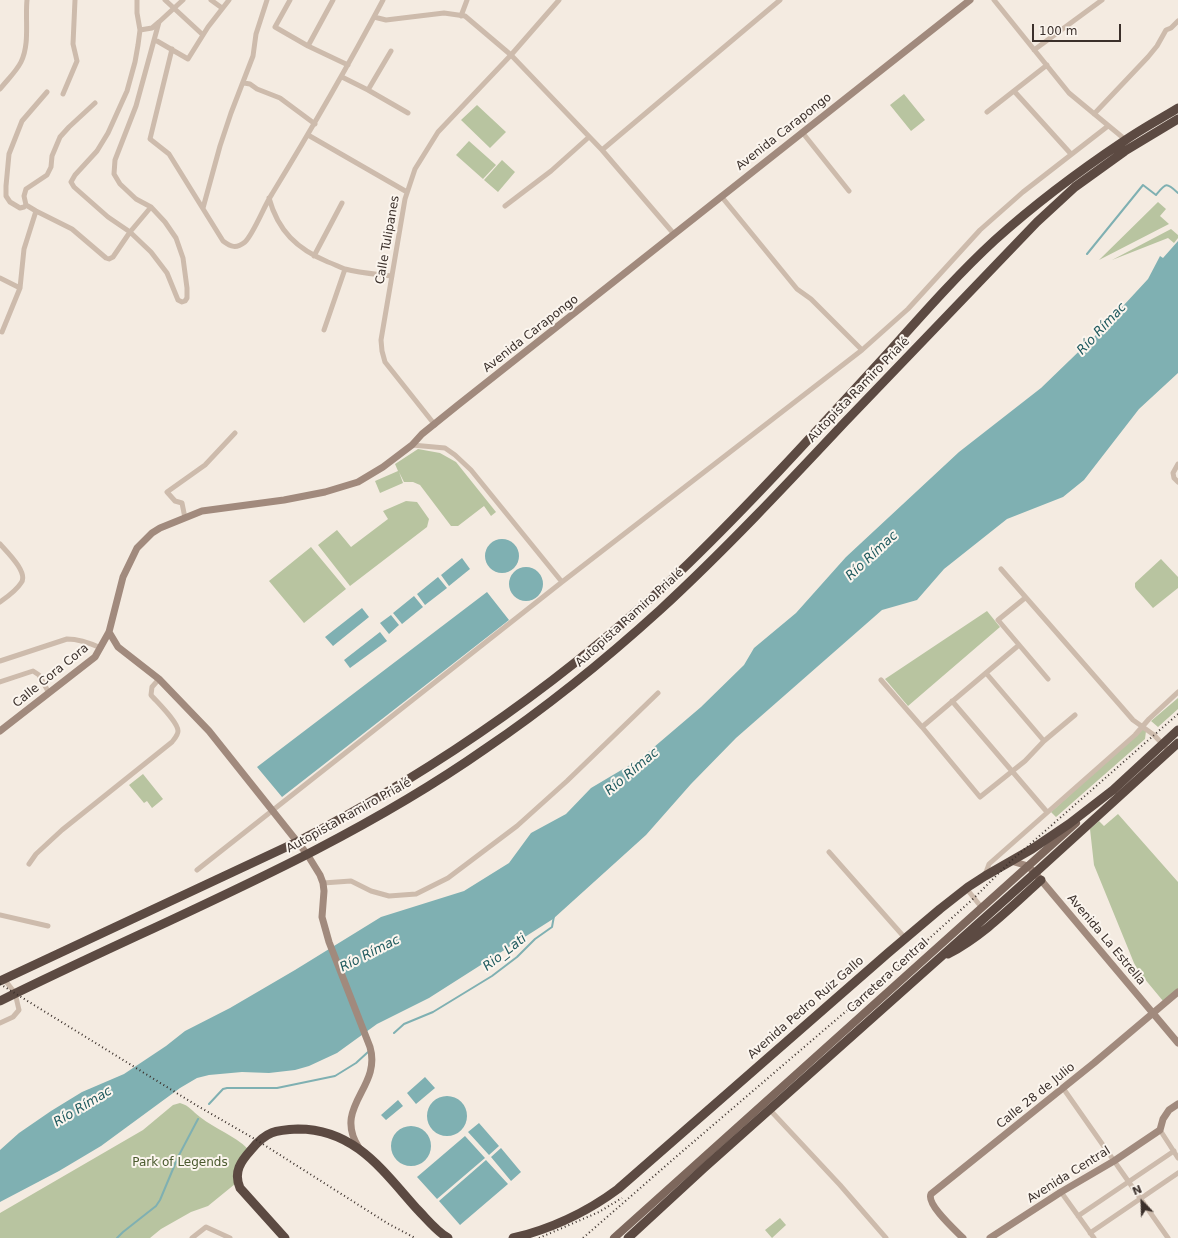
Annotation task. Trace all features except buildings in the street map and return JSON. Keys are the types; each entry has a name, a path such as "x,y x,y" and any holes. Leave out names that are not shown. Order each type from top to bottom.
{"highway":[{"name":"Autopista Ramiro Prialé","path":"1,979 297,842 395,788 468,742 544,688 630,617 734,518 803,446 955,281 995,241 1074,176 1124,140 1178,108"},
{"name":"Autopista Ramiro Prialé","path":"0,1000 215,900 388,811 483,751 547,705 660,610 742,530 1037,222 1076,187 1135,146 1178,119"},
{"name":"Carretera Central","path":"628,1238 933,963 1038,876 1166,748 1178,730"},
{"name":"Carretera Central","path":"1113,790 1166,748 1178,743"},
{"name":"Avenida Pedro Ruiz Gallo","path":"513,1238 561,1222 599,1203 618,1189 905,938 966,888 1052,836 1113,790"},
{"path":"285,1238 240,1188 237,1177 238,1169 243,1160 258,1141 265,1135 284,1129 311,1129 327,1132 347,1140 359,1148 386,1175 434,1228 448,1238"}],"main road":[{"name":"Carretera Central","path":"614,1238 1113,790"}],"street":[{"path":"0,89 17,68 22,59 25,41 27,0"},
{"path":"63,94 77,61 73,44 75,0"},
{"path":"138,0 137,13 140,30 135,62 127,91 108,133 96,151 75,175 71,182 74,187 108,216 130,232 151,252 167,273 178,300 182,302 187,298 186,277 179,243 169,227 151,207 136,199 120,184 114,174 114,165 136,106 148,67 159,22"},
{"path":"165,0 203,35"},
{"path":"140,30 152,28 183,0"},
{"path":"212,0 222,8"},
{"path":"154,42 157,41 188,58 229,0"},
{"path":"203,208 220,146 253,56 256,34 267,0"},
{"path":"290,0 275,27 308,46 348,66"},
{"path":"308,46 333,0"},
{"path":"172,49 150,139 169,154 223,241 231,247 237,246 244,242 250,234 269,198 342,77 383,0"},
{"path":"461,16 467,0"},
{"name":"Calle Tulipanes","path":"435,425 385,362 382,351 381,340 407,192 415,169 438,132 511,55 559,0"},
{"path":"602,150 780,0"},
{"name":"Avenida Carapongo","path":"108,632 123,577 137,548 152,533 160,528 202,511 284,500 325,492 358,482 383,467 721,196 970,0"},
{"path":"994,0 1069,93 1124,140 1135,146"},
{"path":"1034,50 1102,0"},
{"path":"374,17 386,20 444,14 465,16 511,55 590,137 674,234"},
{"path":"1094,114 1148,57 1157,46 1166,30 1171,28 1178,21"},
{"path":"368,90 391,51"},
{"path":"986,112 1047,65"},
{"path":"342,77 408,113"},
{"path":"244,84 250,84 280,98 315,124"},
{"path":"1014,91 1072,154"},
{"path":"26,205 20,208 12,204 7,198 6,186 9,154 22,121 47,92"},
{"path":"94,103 60,138 52,156 51,168 47,176 24,191 26,205 72,229 107,259 113,257 130,232 151,207"},
{"path":"197,870 562,582 862,350 908,309 980,230 1023,192 1108,126"},
{"path":"802,132 849,191"},
{"path":"308,135 407,192"},
{"path":"505,206 552,171 590,137"},
{"path":"721,196 797,289 811,299 862,350"},
{"path":"269,198 286,234 298,246 314,256 345,269 392,276"},
{"path":"314,256 342,203"},
{"path":"2,332 20,288 24,249 36,211"},
{"path":"324,330 345,269"},
{"path":"0,278 20,288"},
{"path":"184,518 182,503 175,501 167,492 205,465 235,433"},
{"path":"412,445 445,448 455,455 471,470 562,582"},
{"path":"1178,464 1173,473 1174,478 1178,482"},
{"path":"0,544 22,570 23,577 22,583 0,602"},
{"path":"1001,569 1133,720 1154,735 1166,748"},
{"path":"1026,598 998,620 1048,679"},
{"path":"108,632 118,647 159,678 209,731 307,854 320,876 324,891 322,913 329,942 372,1056 371,1072 353,1108 351,1118 352,1133 359,1148"},
{"name":"Calle Cora Cora","path":"0,731 49,692 89,663 95,657 108,632"},
{"path":"0,661 67,639 75,639 101,647 118,647"},
{"path":"922,727 1019,645"},
{"path":"0,682 33,671 39,675 49,692"},
{"path":"986,673 1044,741"},
{"path":"29,864 36,854 62,830 172,742 176,737 178,730 177,724 151,695 152,687 159,678"},
{"path":"881,680 980,797 1025,761 1044,741 1075,715"},
{"path":"985,876 989,864 1135,735 1149,719 1178,692"},
{"path":"323,883 351,881 371,891 389,896 416,894 448,878 517,826 658,693"},
{"path":"952,701 1047,812"},
{"path":"829,852 905,938"},
{"name":"Avenida La Estrella","path":"1011,861 1028,866 1038,876 1178,1043"},
{"path":"966,888 982,908"},
{"path":"0,915 48,926"},
{"path":"0,1023 13,1017 19,1010 15,993 1,979"},
{"name":"Calle 28 de Julio","path":"963,1238 935,1208 930,1201 929,1196 1063,1088 1178,992"},
{"path":"1063,1088 1168,1238"},
{"path":"1178,1104 1169,1110 1163,1118 1160,1130 1178,1158"},
{"path":"770,1110 886,1238"},
{"name":"Avenida Central","path":"990,1238 1061,1192 1114,1161 1160,1130"},
{"path":"1078,1216 1174,1152"},
{"path":"1090,1233 1178,1173"},
{"path":"1061,1192 1094,1238"},
{"path":"192,1238 206,1227 230,1238"}],"green space":[{"path":"904,94 925,120 911,131 890,105"},
{"path":"477,105 506,132 490,148 461,120"},
{"path":"469,141 496,165 483,179 456,155"},
{"path":"502,160 515,172 498,192 484,180"},
{"path":"1158,202 1166,209 1160,216 1169,224 1099,260"},
{"path":"1171,229 1178,235 1178,238 1174,243 1168,238 1112,260"},
{"path":"418,449 440,453 456,462 496,512 491,516 484,506 458,526 451,526 420,485 413,482 404,482 399,472 403,483 380,493 375,481 398,471 395,464"},
{"path":"406,501 417,502 429,519 427,527 350,586 318,545 337,530 351,547 388,519 383,511"},
{"path":"311,547 346,589 304,623 269,581"},
{"path":"1161,559 1178,577 1178,588 1153,608 1136,589 1135,583"},
{"path":"987,611 1000,627 908,706 885,679"},
{"path":"1178,698 1178,709 1158,727 1151,721"},
{"path":"1143,729 1146,731 1145,739 1056,817 1051,812"},
{"path":"143,774 163,799 152,808 147,801 144,803 129,785"},
{"path":"1118,814 1178,882 1178,989 1163,1001 1139,972 1134,963 1094,865 1090,829 1099,821 1104,826"},
{"name":"Park of Legends","path":"180,1103 189,1107 197,1115 243,1144 248,1149 235,1184 208,1206 191,1212 161,1229 150,1238 0,1238 0,1213 143,1130 173,1105"},
{"path":"780,1218 786,1225 772,1238 765,1230"}],"water":[{"name":"Río Rímac","path":"1178,241 1178,373 1139,409 1084,480 1063,497 1007,519 944,569 917,600 882,610 736,738 691,784 646,835 553,919 429,998 377,1024 337,1053 309,1066 295,1070 269,1073 242,1072 209,1075 197,1078 180,1088 101,1146 59,1171 0,1202 0,1150 19,1133 82,1092 124,1074 166,1046 185,1031 230,1008 381,917 464,891 509,863 531,833 566,814 591,788 640,759 701,707 744,665 754,648 796,613 846,557 959,452 1041,388 1099,332 1148,279 1160,256 1163,258"},
{"path":"499,539 505,539 509,540 516,546 519,556 518,563 512,570 505,573 499,573 495,572 488,566 485,559 485,553 486,549 492,542"},
{"path":"462,558 470,569 449,586 441,575"},
{"path":"523,567 529,567 533,568 540,574 543,584 542,591 536,598 529,601 523,601 519,600 512,594 509,587 509,581 510,577 516,570"},
{"path":"438,577 447,588 425,605 417,594"},
{"path":"487,592 509,620 282,797 257,767"},
{"path":"414,596 423,607 402,624 393,613"},
{"path":"362,608 369,617 333,646 325,637"},
{"path":"391,615 399,625 389,634 380,623"},
{"path":"380,632 387,641 350,668 344,660"},
{"path":"425,1077 435,1088 416,1104 407,1093"},
{"path":"447,1096 455,1098 461,1102 465,1108 467,1116 465,1124 461,1130 455,1134 447,1136 439,1134 433,1130 429,1124 427,1116 429,1108 433,1102 439,1098"},
{"path":"398,1100 403,1106 386,1120 381,1115"},
{"path":"479,1123 499,1146 489,1155 468,1132"},
{"path":"411,1126 425,1132 431,1146 425,1160 411,1166 397,1160 391,1146 397,1132"},
{"path":"465,1136 485,1158 437,1199 417,1177"},
{"path":"501,1148 521,1172 511,1181 491,1157"},
{"path":"486,1160 508,1184 460,1225 439,1201"}],"waterway":[{"path":"1087,254 1143,185 1156,195 1166,185 1178,193"},
{"name":"Rio_Lati","path":"394,1033 404,1024 433,1012 492,976 517,957 535,939 552,927 554,916"},
{"name":"Rio_Lati","path":"209,1104 223,1089 227,1088 277,1088 335,1076 356,1063 368,1052"},
{"name":"Rio_Lati","path":"117,1238 156,1206 178,1157 198,1119"}],"railway":[{"path":"583,1238 900,965 974,898 1011,861 1178,714"},
{"path":"0,984 196,1105 258,1141 387,1223 415,1238"},
{"path":"539,1238 599,1212 622,1198"}]}
